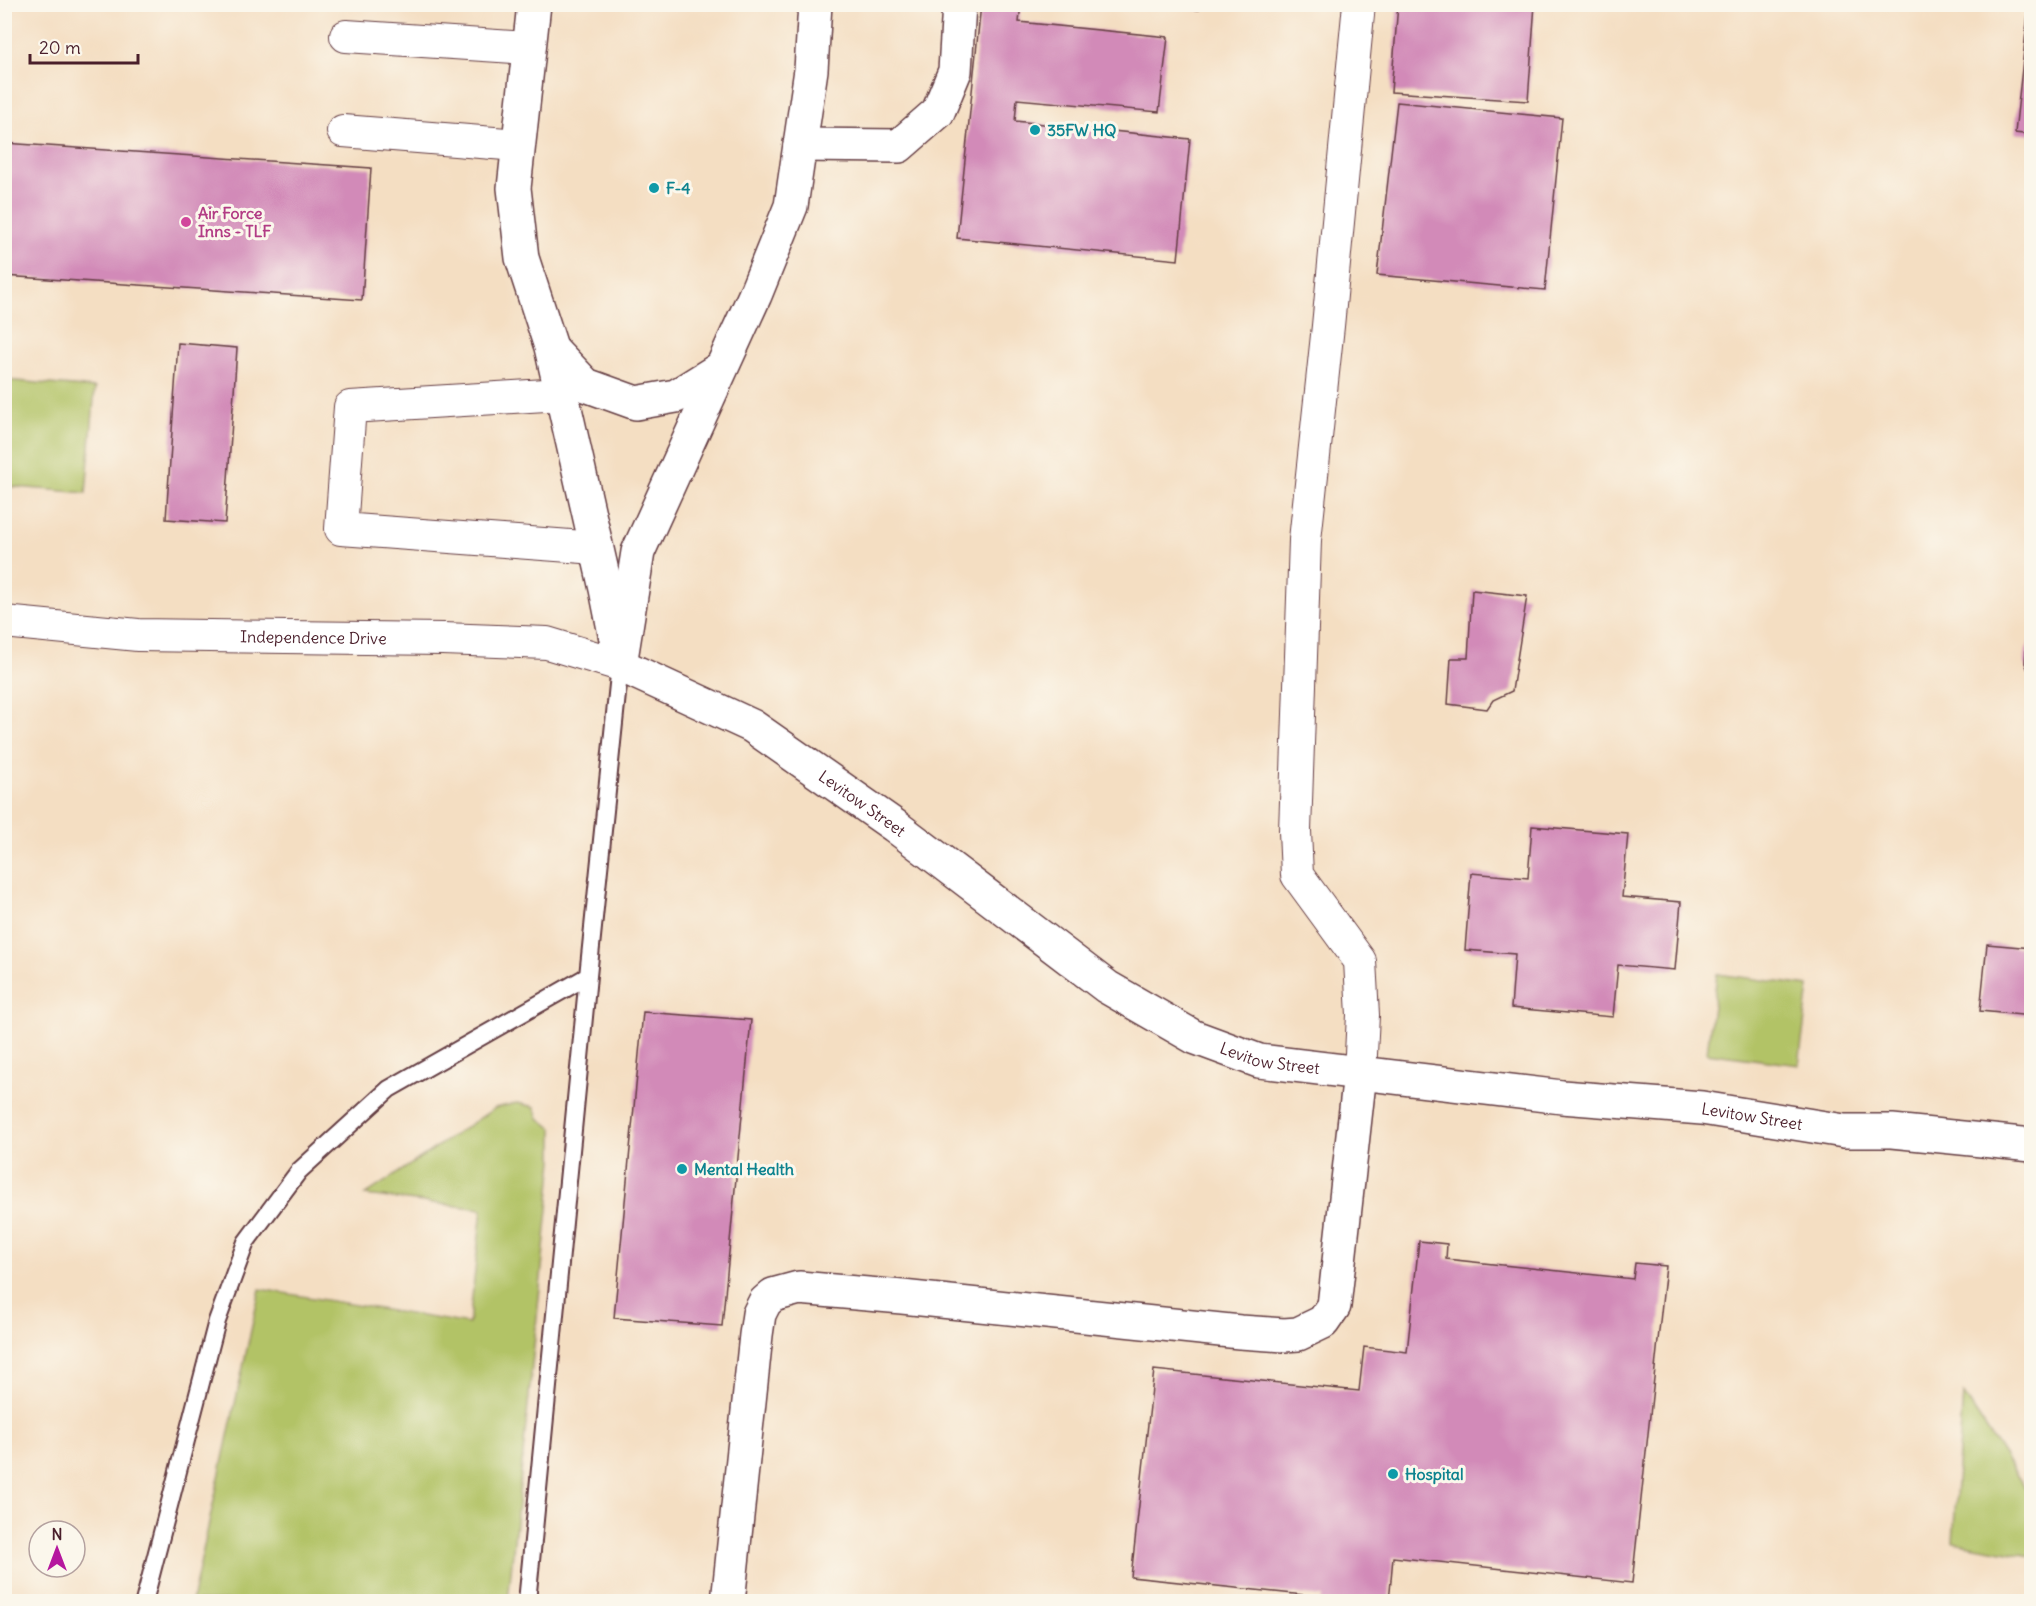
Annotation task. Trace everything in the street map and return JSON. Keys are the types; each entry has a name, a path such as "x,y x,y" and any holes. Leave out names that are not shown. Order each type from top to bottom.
{"street":[{"path":"534,4 514,188 522,258 551,347 597,548 620,665"},
{"path":"620,665 638,552 755,295 791,206 811,70 815,4"},
{"path":"800,146 899,146 938,112 954,71 959,4"},
{"path":"728,1602 759,1314 765,1302 773,1295 799,1288 1284,1335 1298,1334 1323,1322 1334,1306 1360,1073 1363,1015 1360,961 1297,875 1295,831 1305,540 1359,4"},
{"path":"346,36 529,48"},
{"path":"343,131 518,146"},
{"path":"551,347 586,385 636,403 676,396 721,368"},
{"path":"562,394 350,407 341,529 597,548"},
{"name":"Independence Drive","path":"4,622 138,635 443,639 547,643 620,665"},
{"name":"Levitow Street","path":"620,665 752,726 895,826 1107,987 1194,1037 1259,1061 1562,1097 1702,1108 1844,1131 1892,1131 2031,1145"}],"lane":[{"path":"527,1602 620,665"},
{"path":"144,1602 217,1321 246,1242 299,1171 389,1089 588,975"}],"green space":[{"path":"4,380 95,388 86,493 5,486"},
{"path":"1717,974 1809,986 1799,1065 1707,1053"},
{"path":"517,1103 535,1107 539,1118 553,1129 553,1160 508,1601 192,1601 260,1289 469,1324 482,1209 365,1195 495,1108"},
{"path":"1963,1393 2031,1497 2031,1556 1953,1542"}],"building":[{"name":"35FW HQ","path":"981,4 1021,4 1019,22 1168,37 1159,112 1017,99 1015,121 1190,139 1178,260 957,238"},
{"path":"1157,4 1200,4 1199,10 1157,6"},
{"path":"1398,4 1535,4 1528,101 1391,92"},
{"path":"2029,4 2032,4 2032,135 2015,133"},
{"path":"1397,102 1562,118 1545,290 1377,275"},
{"name":"Air Force Inns - TLF","path":"4,143 371,168 362,300 4,276"},
{"path":"178,343 237,348 225,523 166,519"},
{"path":"1472,590 1527,596 1512,691 1493,700 1487,709 1448,704 1451,658 1468,658"},
{"path":"2032,637 2032,681 2025,663"},
{"path":"1532,826 1628,834 1622,897 1681,902 1675,970 1618,965 1613,1017 1511,1008 1515,954 1465,950 1471,873 1528,878"},
{"path":"1987,944 2032,948 2032,1016 1980,1011"},
{"name":"Mental Health","path":"643,1012 751,1020 722,1326 614,1318"},
{"name":"Hospital","path":"1419,1241 1447,1244 1446,1259 1633,1279 1635,1263 1666,1266 1632,1583 1393,1557 1389,1602 1321,1602 1322,1597 1131,1577 1154,1370 1359,1391 1364,1347 1407,1352"}],"place":[{"name":"35FW HQ","path":"1035,130"},
{"name":"F-4","path":"654,188"},
{"name":"Air Force Inns - TLF","path":"186,222"},
{"name":"Mental Health","path":"682,1169"},
{"name":"Hospital","path":"1393,1474"}]}
